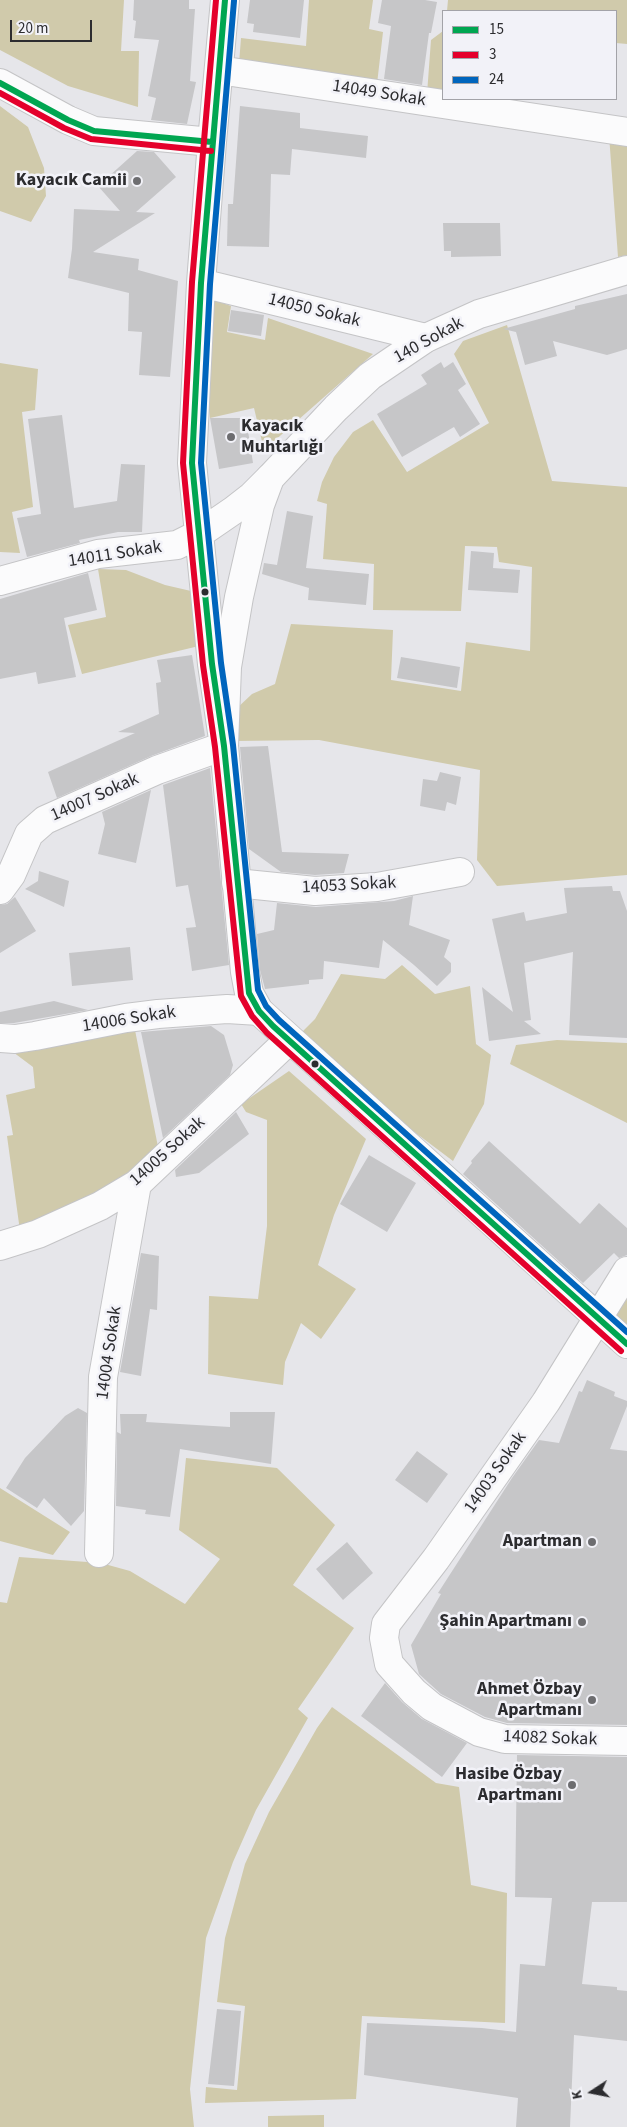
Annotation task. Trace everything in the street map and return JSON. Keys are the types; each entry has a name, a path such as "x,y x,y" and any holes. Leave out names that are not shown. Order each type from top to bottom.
{"street":[{"path":"226,0 201,283 192,463 212,664 224,746 236,884 249,992 259,1011 289,1040 627,1344"},
{"name":"14049 Sokak","path":"219,70 627,132"},
{"path":"0,83 94,132 212,142"},
{"name":"140 Sokak","path":"199,534 252,496 329,415 370,376 426,338 479,314 627,270"},
{"name":"14050 Sokak","path":"201,283 426,338"},
{"name":"140 Sokak","path":"224,746 227,667 239,598 260,505 270,478"},
{"name":"14011 Sokak","path":"0,581 98,554 177,545 199,534"},
{"name":"14007 Sokak","path":"0,890 12,875 29,834 45,820 157,770 224,746"},
{"name":"14053 Sokak","path":"236,884 315,890 368,888 460,872"},
{"name":"14006 Sokak","path":"0,1038 15,1039 35,1036 126,1018 158,1014 227,1009 259,1011"},
{"name":"14005 Sokak","path":"0,1246 38,1234 100,1206 138,1184 289,1040"},
{"name":"14004 Sokak","path":"99,1553 103,1377 138,1184"},
{"name":"14003 Sokak","path":"386,1624 441,1551 546,1402 627,1271"},
{"name":"14082 Sokak","path":"386,1624 384,1638 386,1651 389,1664 396,1675 432,1707 479,1732 505,1739 627,1741"}],"shaded area":[{"path":"0,0 124,0 121,51 139,51 138,107 68,86 0,50"},
{"path":"309,0 373,0 369,29 383,32 377,84 239,64 241,38 306,46"},
{"path":"448,0 627,0 627,44 617,43 617,10 447,10"},
{"path":"442,32 442,96 427,94 431,40"},
{"path":"0,106 28,127 44,168 46,196 31,222 0,211"},
{"path":"609,135 627,138 627,255 618,257"},
{"path":"211,299 231,306 227,332 265,340 268,318 373,354 264,450 254,408 210,418 204,366"},
{"path":"507,325 552,481 627,487 627,875 497,886 477,860 480,770 319,740 235,741 235,710 252,694 275,684 291,624 393,630 391,680 461,691 466,642 530,651 532,567 499,562 497,547 465,546 461,611 373,610 374,564 323,559 327,504 317,501 322,482 334,457 353,432 373,420 407,472 489,423 454,354 463,341"},
{"path":"0,363 38,369 35,410 22,412 33,507 12,512 20,553 0,552"},
{"path":"98,569 126,570 165,585 191,591 199,646 82,674 68,625 106,617"},
{"path":"402,965 435,994 470,986 476,1044 491,1055 484,1104 453,1161 352,1085 300,1034 315,1019 341,974 385,979"},
{"path":"135,1030 159,1152 127,1183 20,1231 7,1136 13,1135 6,1095 35,1088 33,1067 13,1052"},
{"path":"557,1040 627,1043 627,1123 510,1064 516,1045"},
{"path":"289,1071 366,1139 334,1215 318,1265 356,1289 321,1339 301,1323 285,1362 283,1385 208,1374 209,1296 258,1299 267,1226 267,1120 246,1112 241,1104"},
{"path":"627,1281 627,1332 606,1313"},
{"path":"186,1458 277,1468 335,1525 293,1585 354,1628 298,1709 308,1718 256,1810 233,1862 206,1938 190,2089 194,2127 0,2127 0,1602 7,1603 19,1557 101,1563 130,1571 185,1604 220,1559 179,1530"},
{"path":"0,1488 70,1532 53,1555 0,1541"},
{"path":"332,1707 436,1783 459,1787 471,1885 507,1893 505,2023 362,2016 356,2099 205,2103 206,2087 237,2090 245,2006 217,2002 225,1938 245,1864 269,1812 317,1728"},
{"path":"324,2115 324,2127 268,2127 268,2116"}],"building":[{"path":"134,0 189,0 189,9 195,9 190,81 196,82 187,124 151,120 156,98 148,96 159,40 134,38 136,21 133,20"},
{"path":"250,0 304,0 300,38 253,32 254,24 247,23"},
{"path":"382,0 425,0 437,2 431,33 429,33 422,85 384,79 391,26 378,23"},
{"path":"240,106 300,113 300,128 368,136 366,158 292,149 290,175 271,174 269,247 227,246 228,204 233,204"},
{"path":"137,151 154,152 176,177 136,212 155,213 93,252 139,259 138,270 178,281 170,377 139,375 142,332 128,331 129,293 68,278 74,209 120,211 98,186"},
{"path":"443,223 500,223 501,256 451,257 451,251 444,251"},
{"path":"627,294 627,349 607,355 553,341 557,356 525,365 516,332 503,329 575,309 575,306"},
{"path":"231,310 264,315 261,336 228,331"},
{"path":"441,362 444,368 453,362 466,384 458,390 480,424 460,437 454,427 402,457 377,414 427,384 421,375"},
{"path":"62,415 74,508 117,501 121,464 145,465 142,532 118,532 79,540 80,543 27,557 17,518 41,514 28,419"},
{"name":"Kayacık Muhtarlığı","path":"210,418 246,418 253,463 219,469"},
{"path":"287,511 313,516 306,568 369,574 366,605 308,600 309,588 262,574 264,563 277,565"},
{"path":"471,551 494,553 493,568 520,570 518,593 468,590"},
{"path":"88,573 97,610 64,618 76,677 38,684 36,672 0,679 0,599"},
{"path":"192,655 205,736 151,756 57,798 48,772 135,733 118,732 159,714 156,683 161,682 157,660"},
{"path":"401,657 460,667 457,688 397,678"},
{"path":"268,746 282,852 349,854 344,873 315,875 281,872 249,849 240,747"},
{"path":"210,768 229,965 192,971 186,928 196,927 188,885 176,887 163,785"},
{"path":"440,772 461,777 456,805 447,802 445,811 420,806 423,779 437,781"},
{"path":"151,790 136,863 98,854 105,824 102,812"},
{"path":"39,871 69,881 64,907 25,889 38,881"},
{"path":"612,886 613,891 620,891 627,911 627,1038 569,1035 573,952 524,963 531,1020 524,1021 541,1034 489,1041 482,987 513,1012 492,919 524,912 526,921 567,913 564,888"},
{"path":"413,896 409,925 450,940 444,957 451,963 451,972 437,986 383,940 379,968 324,961 323,979 309,980 309,984 265,989 260,970 257,934 274,930 277,903 316,907 394,901"},
{"path":"15,897 36,931 0,953 0,905 7,904"},
{"path":"130,947 133,980 72,986 69,953"},
{"path":"54,1001 88,1010 14,1023 0,1023 0,1012"},
{"path":"211,1026 224,1035 233,1065 230,1075 163,1138 141,1032"},
{"path":"236,1112 249,1134 199,1173 176,1177 175,1170"},
{"path":"489,1141 580,1224 599,1203 627,1228 627,1255 619,1258 614,1253 583,1283 463,1174 472,1163 471,1161"},
{"path":"369,1155 416,1183 387,1232 340,1204"},
{"path":"141,1253 159,1256 157,1310 150,1309 141,1376 120,1372"},
{"path":"587,1380 615,1392 614,1396 627,1401 627,1406 610,1449 627,1451 627,1725 507,1723 485,1717 441,1694 419,1674 411,1645 441,1594 438,1593 512,1478 539,1440 559,1443 579,1391 582,1392"},
{"path":"78,1408 87,1413 84,1511 71,1526 44,1498 37,1508 6,1488 25,1458 65,1416"},
{"path":"230,1412 275,1412 271,1464 180,1449 170,1517 145,1514 146,1510 116,1506 117,1432 121,1434 120,1414 147,1414 146,1422 230,1427"},
{"path":"417,1451 448,1474 427,1503 395,1480"},
{"path":"347,1542 373,1573 343,1600 316,1569"},
{"path":"385,1683 402,1702 422,1719 467,1743 442,1777 361,1716"},
{"path":"517,1755 627,1757 627,1902 592,1902 582,1984 617,1987 617,1990 627,1991 627,2041 574,2035 570,2127 516,2127 518,2098 364,2075 367,2023 482,2028 516,2032 520,1964 545,1966 552,1898 515,1897"},
{"path":"217,2009 241,2011 234,2086 208,2084"}],"transit line":[{"name":"3","path":"216,0 192,282 183,463 203,665 215,747 241,996 252,1016 267,1033 621,1351"},
{"name":"15","path":"225,0 201,283 192,463 212,664 224,746 249,993 259,1011 273,1026 627,1344"},
{"name":"24","path":"234,1 210,284 201,463 221,663 233,745 258,990 266,1006 279,1020 627,1332"},
{"name":"15","path":"0,83 68,120 94,131 212,142"},
{"name":"3","path":"0,93 64,128 91,139 211,151"}],"place":[{"name":"Kayacık Camii","path":"137,181"},
{"name":"Kayacık Muhtarlığı","path":"231,437"},
{"name":"Apartman","path":"592,1542"},
{"name":"Şahin Apartmanı","path":"582,1622"},
{"name":"Ahmet Özbay Apartmanı","path":"592,1700"},
{"name":"Hasibe Özbay Apartmanı","path":"572,1785"}]}
